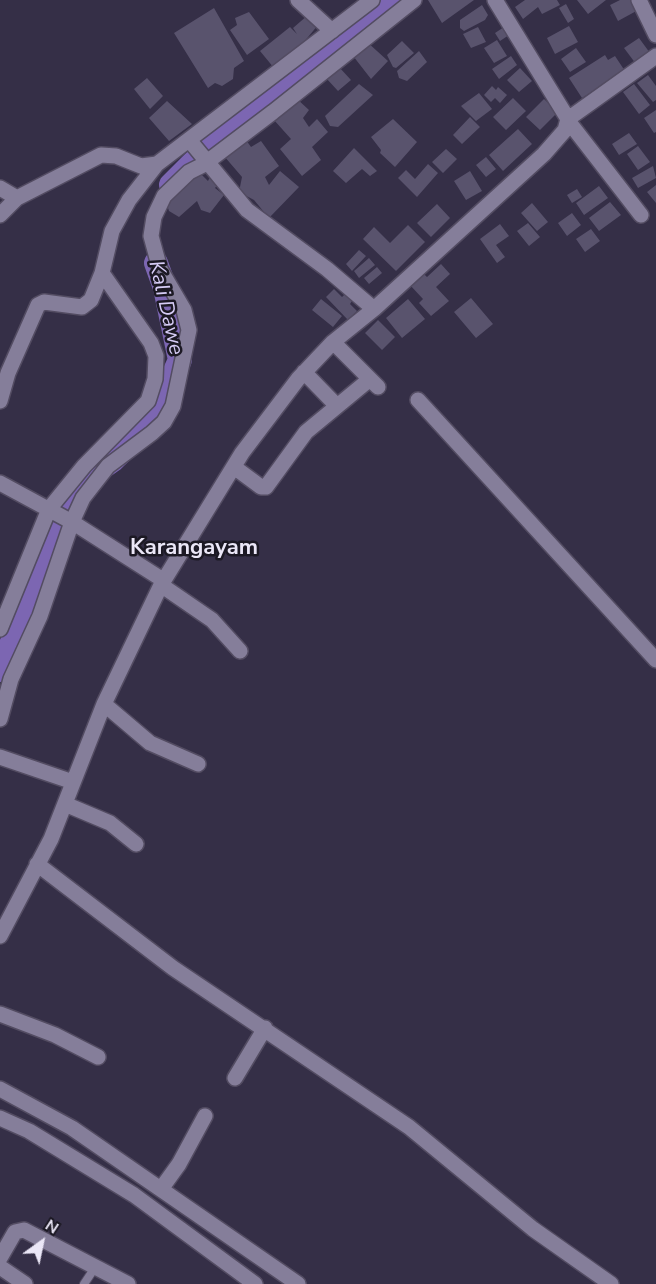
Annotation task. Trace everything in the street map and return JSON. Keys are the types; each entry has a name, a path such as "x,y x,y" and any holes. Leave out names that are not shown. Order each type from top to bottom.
{"street":[{"path":"298,0 332,31"},
{"path":"0,718 11,679 52,585 59,515 83,498 108,466 158,428 173,406 189,330 184,310 160,269 151,236 154,217 164,196 189,172 200,152 332,31 372,0"},
{"path":"0,215 17,198 101,155 116,156 141,166 200,152 414,0"},
{"path":"495,0 569,120 641,215"},
{"path":"639,0 656,35"},
{"path":"0,936 65,804 104,704 162,583 234,467 304,372 333,342 374,309 544,154 559,139 569,120 656,56"},
{"path":"200,152 228,189 248,210 327,269 374,309"},
{"path":"0,401 8,373 38,305 44,302 73,307 87,304 97,288 112,231 129,200 157,164"},
{"path":"0,188 17,198"},
{"path":"0,629 84,466 148,400 155,379 156,356 151,343 102,273"},
{"path":"234,467 261,487 266,488 306,432 337,406 374,383 333,342"},
{"path":"304,372 337,406"},
{"path":"418,399 656,660"},
{"path":"0,483 59,515 162,583 212,620 240,651"},
{"path":"104,704 150,743 198,765"},
{"path":"0,757 73,782"},
{"path":"65,804 110,823 136,844"},
{"path":"37,864 172,968 265,1028 409,1127 533,1229 611,1284"},
{"path":"0,1014 55,1035 99,1057"},
{"path":"235,1078 265,1028"},
{"path":"0,1089 72,1128 298,1284"},
{"path":"161,1189 179,1164 205,1116"},
{"path":"0,1118 29,1131 134,1195 255,1284"},
{"path":"0,1258 15,1232 24,1230 128,1284"},
{"path":"0,1267 24,1284"}],"lane":[{"path":"84,1284 96,1266"}],"building":[{"path":"428,0 474,0 442,23"},
{"path":"525,0 557,0 560,5 542,14 538,7 523,19 515,7"},
{"path":"577,0 606,0 588,14"},
{"path":"620,0 635,0 640,9 618,21 610,5"},
{"path":"566,4 574,19 568,23 559,8"},
{"path":"482,5 488,15 485,20 464,31 460,28 460,20"},
{"path":"214,8 244,61 234,68 233,79 222,86 215,83 208,88 174,33"},
{"path":"249,12 269,39 247,55 230,30 237,25 235,18"},
{"path":"308,15 318,25 304,42 274,68 260,51 290,27 297,34 293,28"},
{"path":"569,26 578,42 555,54 547,38"},
{"path":"478,27 486,42 471,48 463,34"},
{"path":"504,27 509,35 500,41 495,33"},
{"path":"639,38 650,53 636,64 624,48"},
{"path":"497,40 507,56 494,63 484,48"},
{"path":"366,41 388,61 371,79 350,52"},
{"path":"402,41 414,53 396,68 393,67 387,55"},
{"path":"576,48 586,62 570,72 561,59"},
{"path":"419,51 427,62 407,81 399,78 397,71"},
{"path":"605,55 608,60 615,56 625,71 582,98 569,78"},
{"path":"511,56 517,65 499,79 492,69"},
{"path":"339,67 351,80 338,91 326,78"},
{"path":"520,68 532,81 519,92 507,80"},
{"path":"648,75 656,86 656,100 653,102 637,83"},
{"path":"147,78 163,96 150,109 134,89"},
{"path":"359,84 373,95 338,127 330,126 325,116"},
{"path":"634,84 650,105 639,114 623,92"},
{"path":"492,86 496,90 498,87 507,95 500,103 495,98 491,102 484,95"},
{"path":"479,93 492,109 476,121 461,106"},
{"path":"296,98 309,110 303,118 309,127 317,119 328,132 312,147 321,160 302,176 280,149 291,139 274,120"},
{"path":"513,98 526,111 506,130 493,117"},
{"path":"544,99 558,112 540,130 526,117"},
{"path":"167,101 192,124 169,141 149,118"},
{"path":"656,110 656,132 654,133 644,118"},
{"path":"470,117 480,127 462,144 453,135"},
{"path":"393,119 417,142 395,167 380,153 381,150 371,137"},
{"path":"518,129 532,144 503,171 489,155"},
{"path":"629,133 637,144 619,155 612,144"},
{"path":"246,140 251,147 261,141 279,166 265,177 269,185 280,171 299,187 269,218 254,200 239,192 242,177 224,156"},
{"path":"638,146 650,162 638,170 627,154"},
{"path":"354,148 377,171 370,176 362,169 346,183 333,171"},
{"path":"446,149 457,159 443,173 432,162"},
{"path":"486,157 496,169 486,177 476,165"},
{"path":"428,164 438,173 417,197 398,178 406,170 415,179"},
{"path":"653,166 656,178 638,188 632,178"},
{"path":"196,169 208,181 212,173 219,183 215,188 224,195 210,213 201,210 197,201 179,217 169,211 165,199"},
{"path":"470,171 482,191 466,200 454,181"},
{"path":"656,185 656,203 647,192"},
{"path":"599,186 608,198 584,215 576,203"},
{"path":"577,189 582,197 572,203 567,195"},
{"path":"610,202 621,215 599,231 589,218"},
{"path":"532,203 548,222 537,231 521,213"},
{"path":"437,204 450,218 431,237 417,223"},
{"path":"572,213 581,225 567,236 558,223"},
{"path":"528,223 540,237 529,246 517,231"},
{"path":"500,224 509,236 496,245 505,257 497,263 480,239"},
{"path":"408,225 425,242 396,271 363,239 374,227 390,243"},
{"path":"591,229 600,241 585,252 576,239"},
{"path":"359,250 366,256 352,271 346,264"},
{"path":"369,258 375,265 359,278 354,271"},
{"path":"441,264 450,274 436,287 449,301 431,316 419,303 423,299 409,284 422,272 427,277"},
{"path":"377,267 382,273 369,284 364,278"},
{"path":"334,289 342,297 345,294 357,311 348,320 326,297"},
{"path":"471,298 493,324 476,338 454,312"},
{"path":"321,299 342,316 333,327 312,310"},
{"path":"408,299 425,319 402,338 386,318"},
{"path":"378,320 395,337 382,350 365,333"}],"waterway":[{"name":"Kali Dawe","path":"171,185 207,149 392,0"},
{"name":"Kali Dawe","path":"0,670 22,619 56,517 79,484 113,460 152,422 180,360 165,288 156,263"}],"district":[{"name":"Karangayam","path":"194,549"}]}
